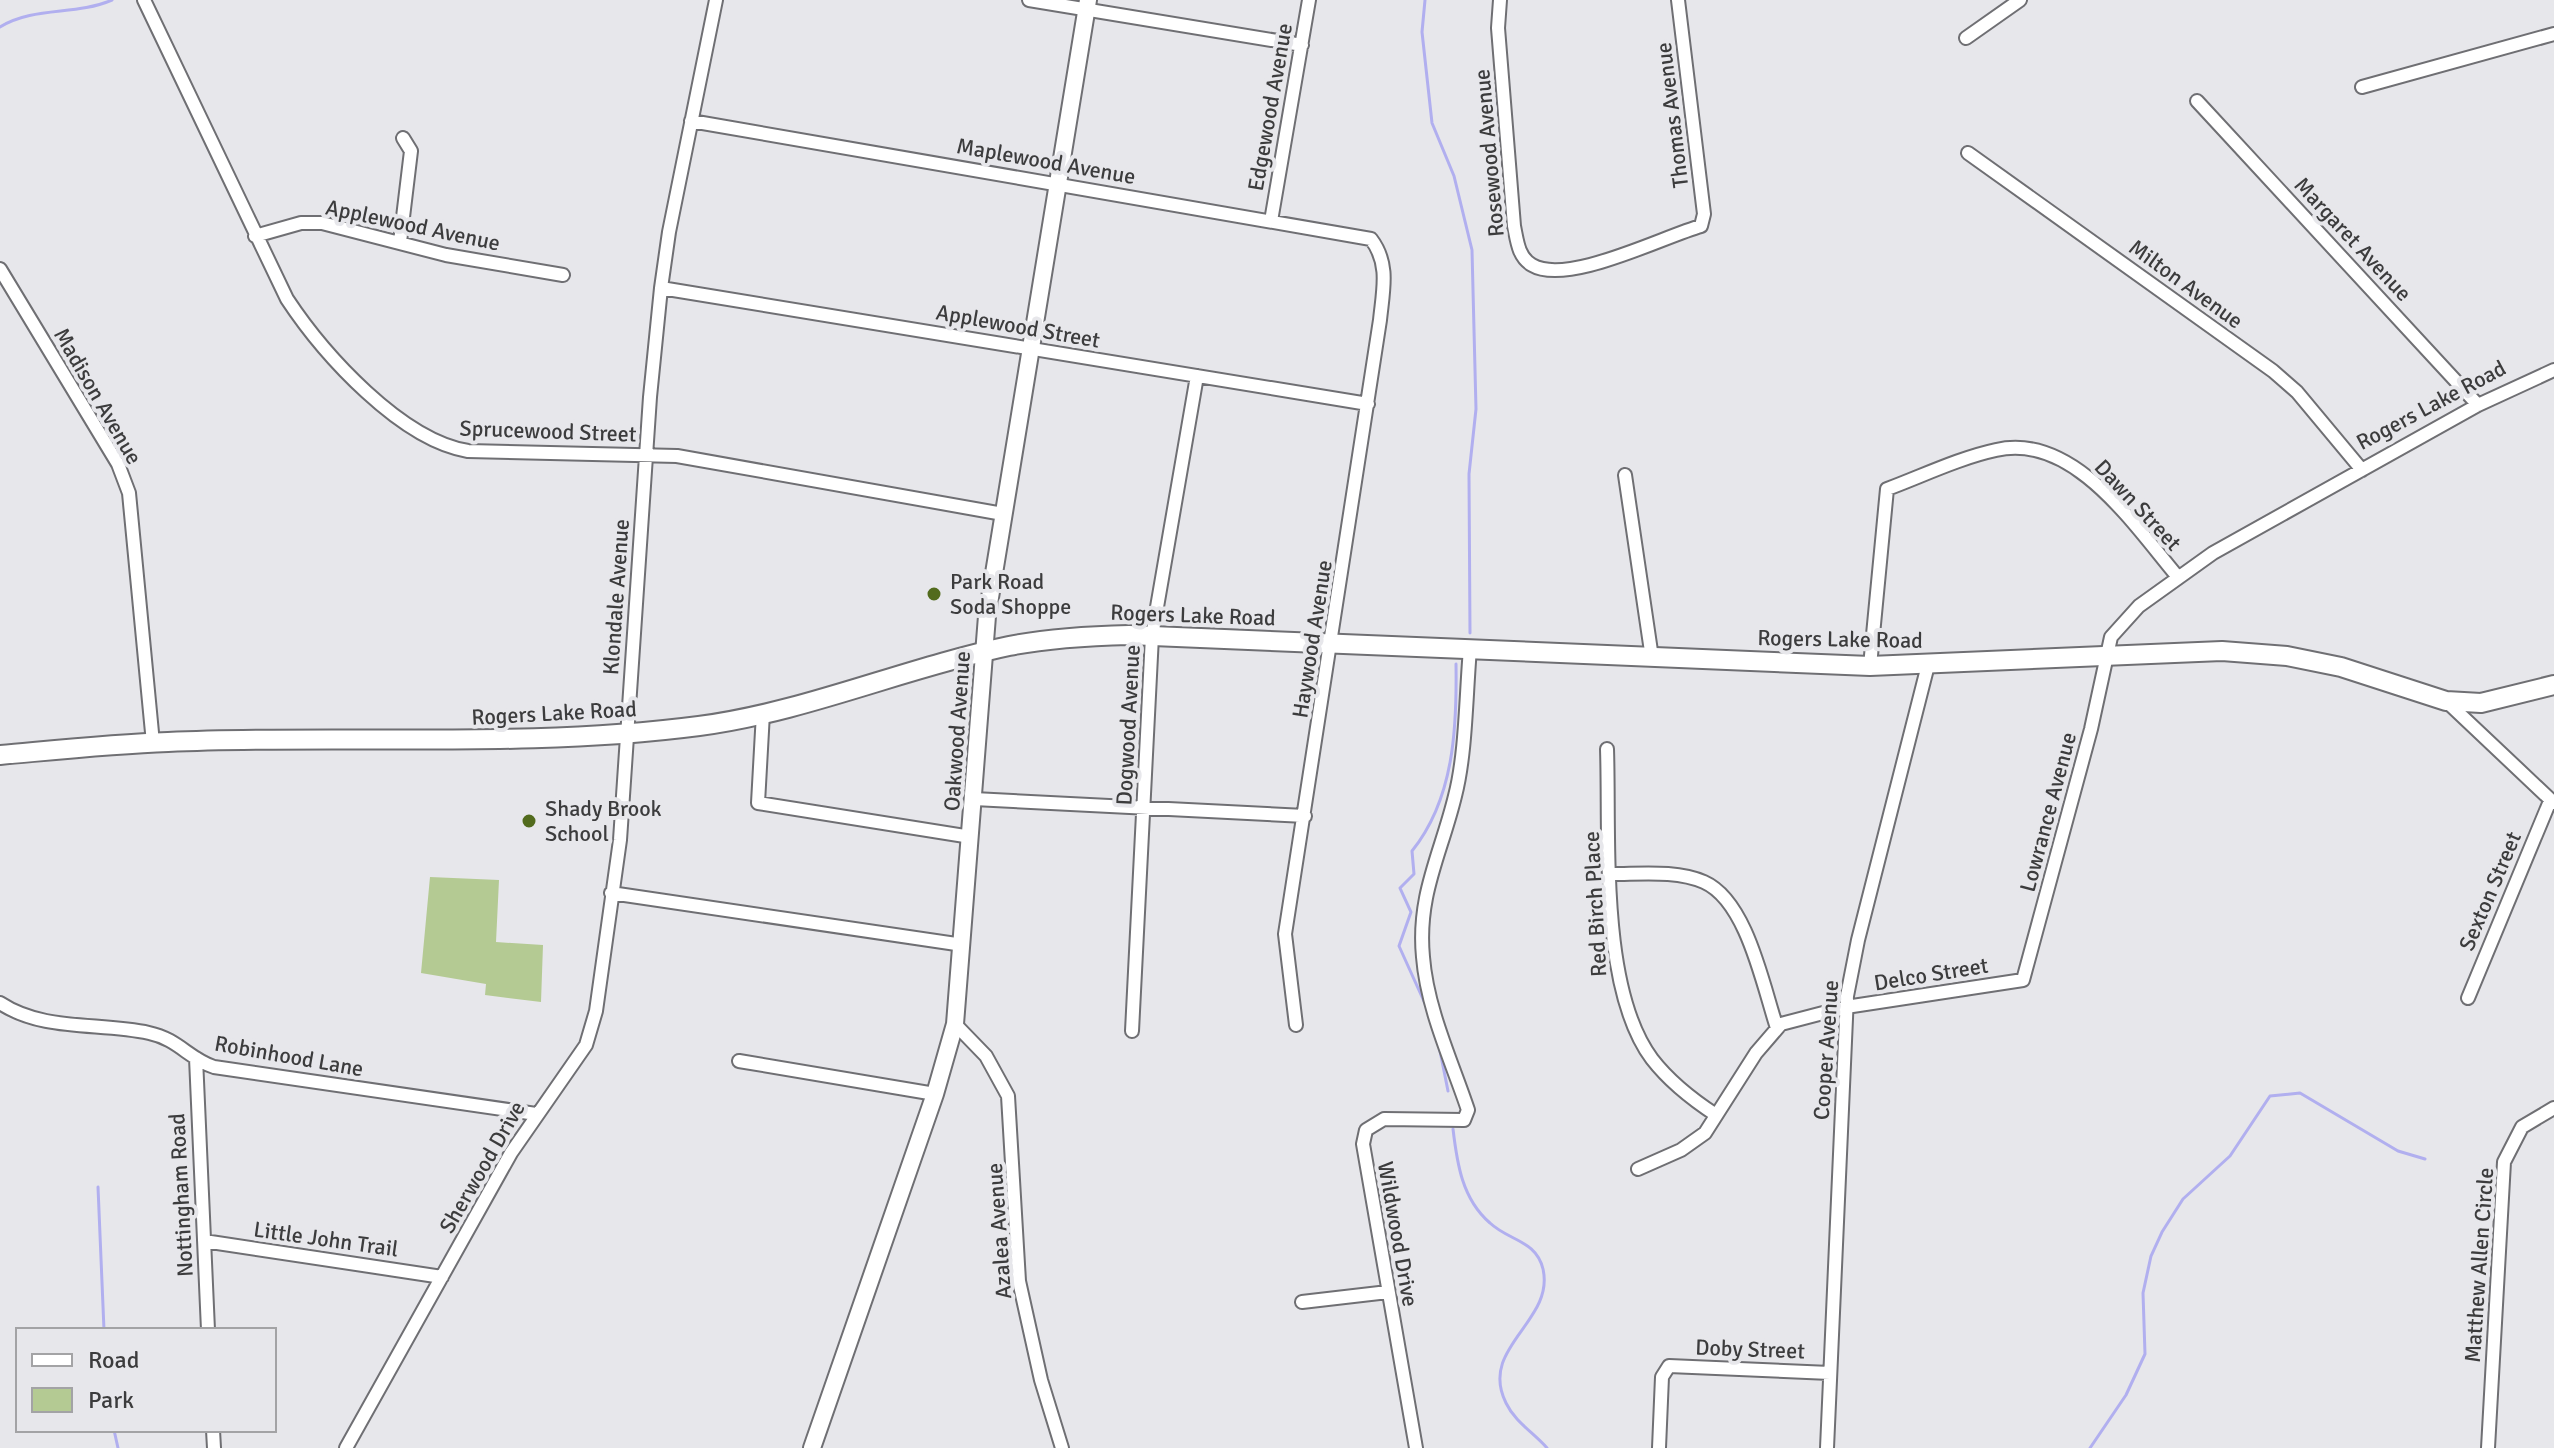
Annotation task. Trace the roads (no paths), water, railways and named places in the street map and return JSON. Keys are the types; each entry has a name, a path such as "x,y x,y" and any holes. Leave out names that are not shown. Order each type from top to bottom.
{"main road":[{"name":"Rogers Lake Road","path":"0,755 153,743 551,740 626,734 702,725 763,713 984,653 1070,637 1152,636 1870,666 2222,651 2287,656 2341,667 2446,701 2481,703 2554,685"}],"street":[{"name":"Sprucewood Street","path":"144,0 287,299 312,335 385,406 434,443 468,451 646,453 811,478 1003,514"},
{"name":"Klondale Avenue","path":"611,893 620,840 646,453 661,288 716,0"},
{"path":"1029,0 1087,5 1302,45"},
{"name":"Edgewood Avenue","path":"1271,221 1309,0"},
{"name":"Rosewood Avenue","path":"1500,0 1498,28 1514,226 1522,255 1529,264 1544,270 1564,270 1701,226"},
{"name":"Thomas Avenue","path":"1678,0 1704,214 1701,226"},
{"path":"1966,38 2020,0"},
{"name":"Oakwood Avenue","path":"812,1448 935,1094 955,1024 984,653 1003,514 1087,5"},
{"path":"2362,87 2554,34"},
{"name":"Margaret Avenue","path":"2197,101 2478,405"},
{"name":"Maplewood Avenue","path":"691,121 1371,239 1383,259"},
{"path":"400,242 411,151 403,138"},
{"name":"Milton Avenue","path":"1968,153 2273,371 2297,392 2362,470"},
{"name":"Applewood Avenue","path":"255,236 301,223 322,223 483,263 563,275"},
{"name":"Haywood Avenue","path":"1296,1025 1285,934 1368,404 1380,320 1383,259"},
{"name":"Madison Avenue","path":"0,269 118,464 129,493 153,743"},
{"name":"Applewood Street","path":"661,288 1368,404"},
{"name":"Rogers Lake Road","path":"2107,654 2115,628 2177,576 2478,405 2554,370"},
{"name":"Dogwood Avenue","path":"1132,1031 1152,636 1197,376"},
{"name":"Dawn Street","path":"1870,666 1887,489 1996,450 2018,447 2048,451 2085,475 2177,576"},
{"path":"1625,475 1652,658"},
{"name":"Wildwood Drive","path":"1416,1448 1365,1162 1366,1130 1384,1119 1464,1120 1468,1110 1434,1004 1423,961 1421,929 1426,885 1456,795 1470,649"},
{"name":"Lowrance Avenue","path":"2023,980 2091,729 2107,654"},
{"name":"Cooper Avenue","path":"1827,1448 1846,1007 1858,940 1928,665"},
{"path":"2446,701 2552,802"},
{"path":"763,713 758,803 971,837"},
{"name":"Red Birch Place","path":"1607,749 1615,965 1624,1006 1652,1059 1690,1097 1716,1115"},
{"path":"974,799 1305,816"},
{"name":"Sexton Street","path":"2468,998 2552,802"},
{"path":"1612,874 1677,875 1705,882 1726,899 1741,922 1777,1028 1756,1053 1705,1133 1681,1150 1638,1169"},
{"path":"611,893 963,945"},
{"name":"Sherwood Drive","path":"346,1448 536,1114 586,1045 596,1011 611,893"},
{"name":"Delco Street","path":"1777,1028 1806,1015 1846,1007 2023,980"},
{"name":"Robinhood Lane","path":"0,1003 34,1020 148,1033 173,1040 214,1067 536,1114"},
{"name":"Azalea Avenue","path":"955,1024 986,1056 1008,1096 1019,1281 1041,1380 1062,1448"},
{"name":"Nottingham Road","path":"196,1058 208,1328"},
{"path":"739,1061 935,1094"},
{"name":"Matthew Allen Circle","path":"2488,1448 2504,1162 2522,1127 2554,1108"},
{"name":"Little John Trail","path":"204,1241 442,1277"},
{"path":"1302,1302 1388,1292"},
{"name":"Doby Street","path":"1659,1448 1662,1377 1669,1366 1830,1373"}],"waterway":[{"path":"0,27 27,16 84,8 112,0"},
{"path":"1425,0 1422,32 1432,123 1454,176 1472,250 1476,409 1469,474 1470,633"},
{"path":"1427,1008 1399,946 1411,912 1400,888 1414,874 1412,851 1426,831 1445,786 1454,738 1456,664"},
{"path":"1439,1046 1448,1091"},
{"path":"2090,1448 2126,1395 2145,1354 2143,1293 2151,1256 2162,1232 2183,1199 2230,1156 2270,1096 2300,1093 2398,1151 2425,1159"},
{"path":"1453,1129 1462,1180 1473,1203 1497,1229 1528,1246 1543,1269 1544,1288 1538,1304 1509,1350 1502,1366 1500,1383 1510,1410 1547,1448"},
{"path":"98,1187 104,1328"},
{"path":"114,1432 118,1448"}],"place":[{"name":"Park Road Soda Shoppe","path":"934,594"},
{"name":"Shady Brook School","path":"529,821"}]}
